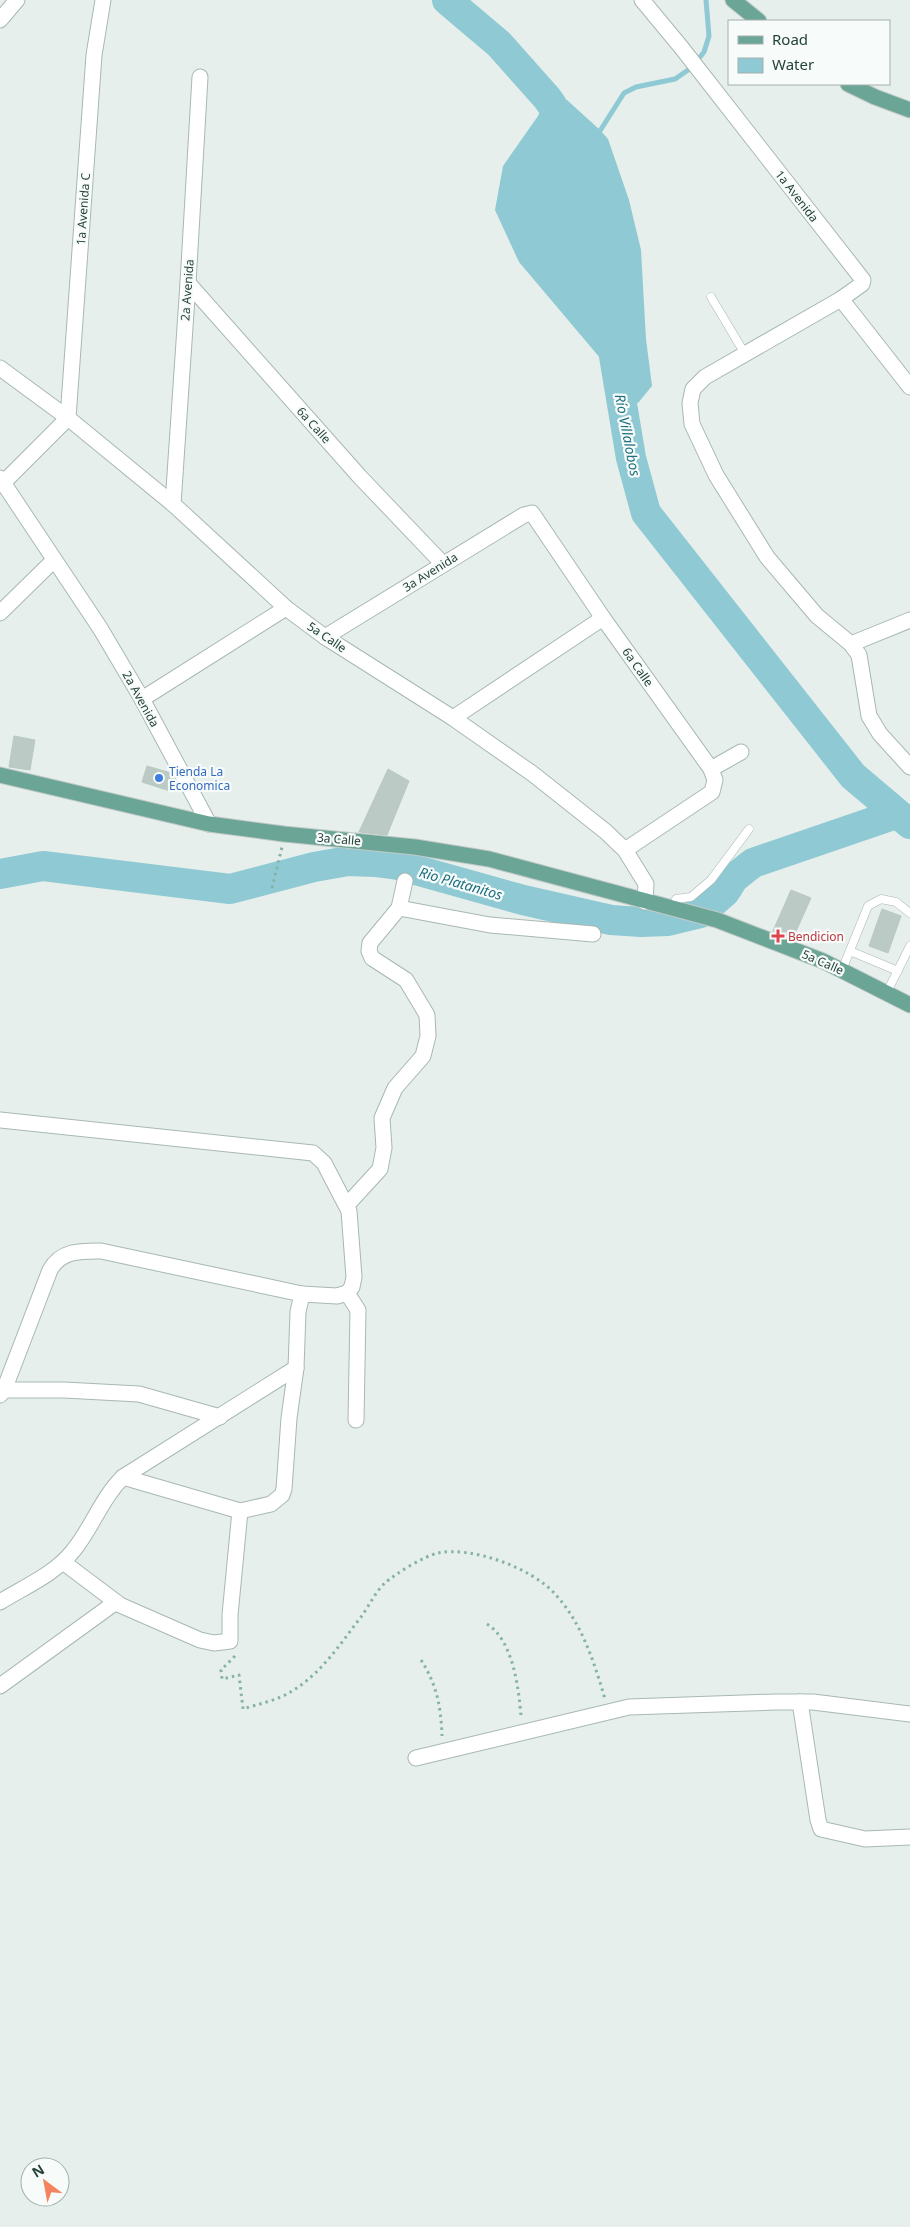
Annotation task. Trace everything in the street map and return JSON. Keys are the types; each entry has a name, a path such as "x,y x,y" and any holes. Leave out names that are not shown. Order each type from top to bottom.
{"main road":[{"path":"734,0 758,20"},
{"path":"850,85 910,110"},
{"name":"3a Calle","path":"0,775 209,824 284,834 414,846 488,859 674,909"},
{"name":"5a Calle","path":"674,909 717,920 800,951 887,992 910,1005"}],"street":[{"path":"0,20 17,0"},
{"name":"1a Avenida C","path":"68,418 94,55 103,0"},
{"name":"1a Avenida","path":"642,0 863,280 862,284 841,299"},
{"name":"2a Avenida","path":"172,504 188,283 200,77"},
{"name":"6a Calle","path":"188,283 301,411 443,564"},
{"path":"910,387 841,299 706,378 693,390 690,402 692,424 716,475 767,557 817,616 851,644 859,655 869,716 880,734 910,767"},
{"name":"5a Calle","path":"0,368 68,418 172,504 286,608 325,637 453,718 533,774 605,831 626,850 646,884 645,902"},
{"path":"2,481 68,418"},
{"name":"2a Avenida","path":"2,481 100,628 142,699 209,824"},
{"name":"3a Avenida","path":"325,637 524,515 532,513 536,517"},
{"name":"6a Calle","path":"536,517 603,618 711,769"},
{"path":"0,613 54,560"},
{"path":"142,699 286,608"},
{"path":"453,718 603,618"},
{"path":"851,644 910,620"},
{"path":"626,850 712,792 715,780 711,769 741,752"},
{"path":"347,1205 380,1169 384,1148 382,1118 395,1088 423,1056 428,1036 427,1015 406,980 372,958 369,951 370,943 399,908 405,881"},
{"path":"399,908 490,925 593,934"},
{"path":"0,1120 306,1151 313,1153 324,1163 349,1211 354,1277 352,1287 347,1293 337,1296 302,1294 263,1284 101,1251 71,1252 58,1259 50,1270 2,1393 64,1390 139,1394 220,1417"},
{"path":"347,1293 358,1310 356,1420"},
{"path":"123,1478 240,1511 271,1504 282,1496 296,1368 298,1312 302,1294"},
{"path":"0,1602 63,1562 74,1551 111,1490 123,1478 296,1368"},
{"path":"63,1562 116,1602 200,1640 214,1643 230,1642 231,1607 240,1511"},
{"path":"0,1686 116,1602"},
{"path":"800,1702 821,1829 865,1839 910,1837"},
{"path":"416,1758 629,1707 800,1702 910,1714"}],"lane":[{"path":"711,296 746,354"},
{"path":"674,909 676,899 691,897 711,880 749,829"},
{"path":"842,970 868,906 881,899 896,902 910,913"},
{"path":"887,992 910,946"},
{"path":"850,951 898,971"}],"path":[{"path":"272,886 278,867"},
{"path":"230,1642 235,1644 237,1651 235,1657 221,1670 222,1679 240,1675 243,1709 291,1692 319,1671 384,1583 437,1553 455,1552 479,1555 532,1575 555,1594 580,1631 595,1666 609,1711"},
{"path":"487,1624 494,1628 511,1661 520,1696 520,1732"},
{"path":"421,1660 434,1682 439,1697 442,1715 443,1752"}],"water":[{"path":"547,98 567,100 608,139 629,200 641,250 646,339 652,386 638,403 619,389 606,365 519,262 495,210 503,166 538,116"}],"building":[{"path":"14,736 35,740 30,770 9,767"},
{"name":"Tienda La Economica","path":"147,766 171,773 174,778 170,791 142,782"},
{"path":"388,769 409,781 387,835 359,832"},
{"path":"791,890 811,898 793,938 773,931"},
{"path":"882,909 901,916 888,953 869,946"}],"waterway":[{"name":"Río Villalobos","path":"447,0 499,44 547,98 552,105 564,135"},
{"path":"598,134 624,93 636,87 675,79 691,68 704,52 709,36 706,0"},
{"name":"Río Villalobos","path":"613,350 631,458 646,513 853,776 910,824"},
{"name":"Rio Platanitos","path":"0,874 43,866 230,889 314,867 348,861 375,862 398,865 523,900 611,920 668,921 701,913 725,892 734,878 753,863 896,814"}],"place":[{"name":"Tienda La Economica","path":"159,778"},
{"name":"Bendicion","path":"778,936"}]}
